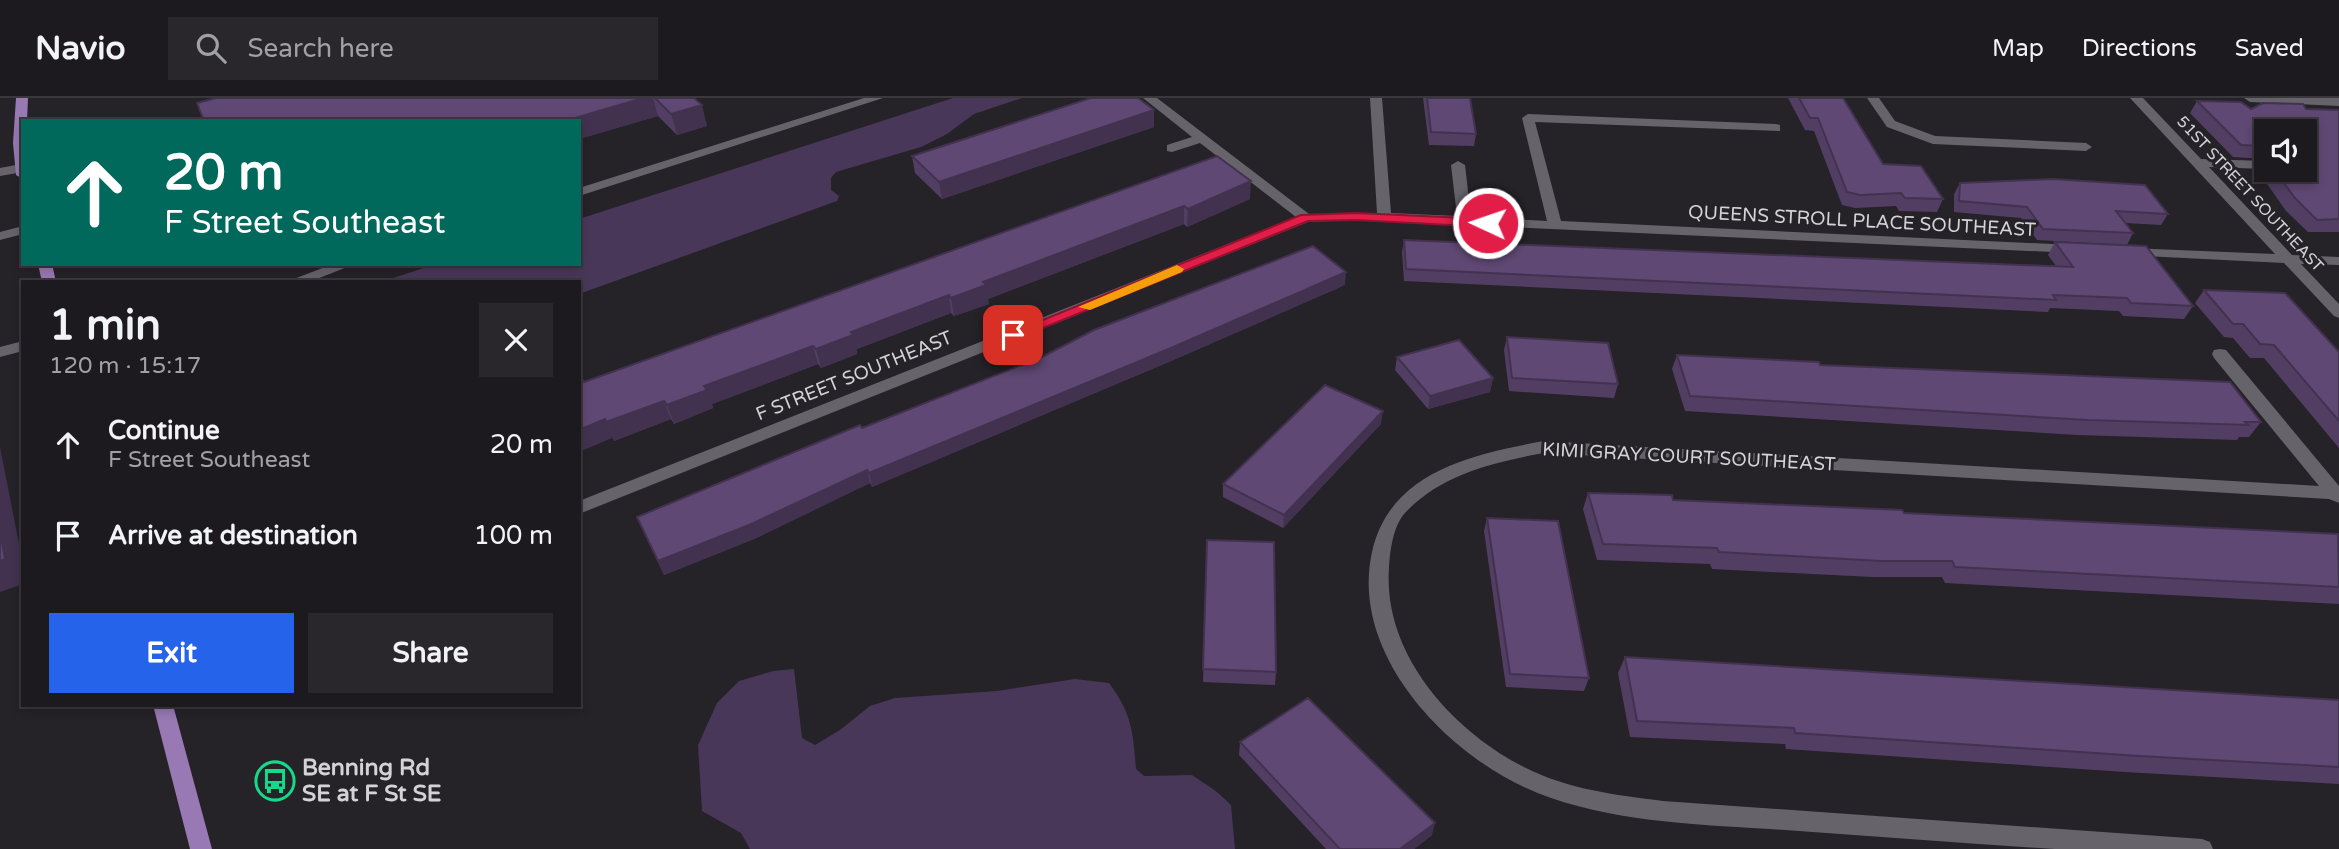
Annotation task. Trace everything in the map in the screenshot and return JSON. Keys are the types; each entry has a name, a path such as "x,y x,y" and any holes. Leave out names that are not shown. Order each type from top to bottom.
{"main road":[{"path":"22,98 22,119"},
{"path":"164,707 201,849"}],"street":[{"path":"581,191 877,98"},
{"path":"1149,98 1306,218"},
{"path":"1376,98 1384,218"},
{"path":"1873,98 1891,124 1933,140 2086,147"},
{"name":"51ST STREET SOUTHEAST","path":"2136,98 2339,313"},
{"path":"2250,98 2339,102"},
{"path":"1555,226 1528,118 1776,128"},
{"path":"1172,148 1201,138"},
{"path":"2197,163 2254,164"},
{"path":"1458,165 1465,222"},
{"path":"0,172 21,172"},
{"name":"F STREET SOUTHEAST","path":"581,507 1306,218 1384,218"},
{"name":"QUEENS STROLL PLACE SOUTHEAST","path":"1384,218 2339,261"},
{"path":"0,236 21,231"},
{"path":"298,280 342,266"},
{"path":"0,352 21,347"},
{"path":"2220,354 2337,495"},
{"name":"KIMI GRAY COURT SOUTHEAST","path":"2202,849 1664,811 1591,801 1548,788 1493,760 1448,721 1404,671 1382,626 1376,580 1382,544 1397,509 1437,480 1486,458 1544,447 2337,495"}],"shaded area":[{"path":"953,98 1022,98 974,114 947,134 921,147 836,172 831,178 831,190 839,196 837,201 581,293 581,280 387,280 430,266 581,266 581,218"},
{"path":"794,669 802,738 815,745 840,730 870,706 895,698 997,691 1075,679 1109,683 1127,714 1136,769 1144,776 1192,775 1217,792 1231,805 1235,849 750,849 741,833 702,811 698,745 717,703 739,681 773,671"}],"building":[{"path":"216,98 643,98 572,119 203,119 197,103"},
{"path":"655,98 694,98 702,105 671,114"},
{"path":"1091,98 1138,98 1154,110 939,182 912,156"},
{"path":"1427,98 1470,98 1476,134 1431,132"},
{"path":"1799,98 1843,98 1883,164 1921,166 1943,199 1905,198 1901,193 1860,195 1847,192 1818,118 1810,118"},
{"path":"2197,101 2241,102 2251,109 2263,103 2303,104 2306,109 2339,110 2339,219 2317,220 2283,182 2317,182 2317,119 2254,119 2254,146 2241,145"},
{"path":"1217,156 1251,181 1188,209 1184,206 983,282 986,285 951,298 949,295 851,332 853,335 816,349 813,346 704,386 707,390 667,405 664,401 581,429 581,379 584,382"},
{"path":"2053,179 2145,185 2168,214 2116,211 2133,233 2043,229 2027,207 1959,201 1960,183"},
{"path":"1404,240 2073,267 2055,242 2146,246 2193,306 2131,303 2127,298 2053,295 2056,300 1406,269"},
{"path":"1313,246 1346,272 869,473 867,470 749,525 658,561 637,517 860,425 862,428 1042,357 1094,330"},
{"path":"2204,290 2285,293 2339,352 2339,421 2274,345 2260,344 2243,324 2233,324"},
{"path":"1507,337 1608,343 1618,384 1512,378"},
{"path":"1459,340 1493,378 1430,396 1397,357"},
{"path":"1677,355 1819,362 1820,365 2230,382 2261,422 2245,422 2248,425 2087,420 1690,396"},
{"path":"1325,385 1383,411 1284,515 1223,484"},
{"path":"1588,493 1672,495 1673,500 1902,510 1904,513 2338,534 2339,587 1955,567 1952,561 1881,561 1719,552 1717,548 1603,544"},
{"path":"1487,518 1558,521 1589,678 1510,674"},
{"path":"0,531 5,559 0,561"},
{"path":"1207,540 1274,542 1276,672 1203,669"},
{"path":"1625,657 2339,700 2339,767 1795,733 1794,728 1637,721"},
{"path":"1308,698 1435,823 1400,849 1340,849 1240,742"}],"slow traffic":[{"path":"1085,307 1177,269"}],"place":[{"name":"Benning Rd SE at F St SE","path":"275,781"}],"route":[{"path":"1013,335 1306,218 1356,216 1488,223"}]}
